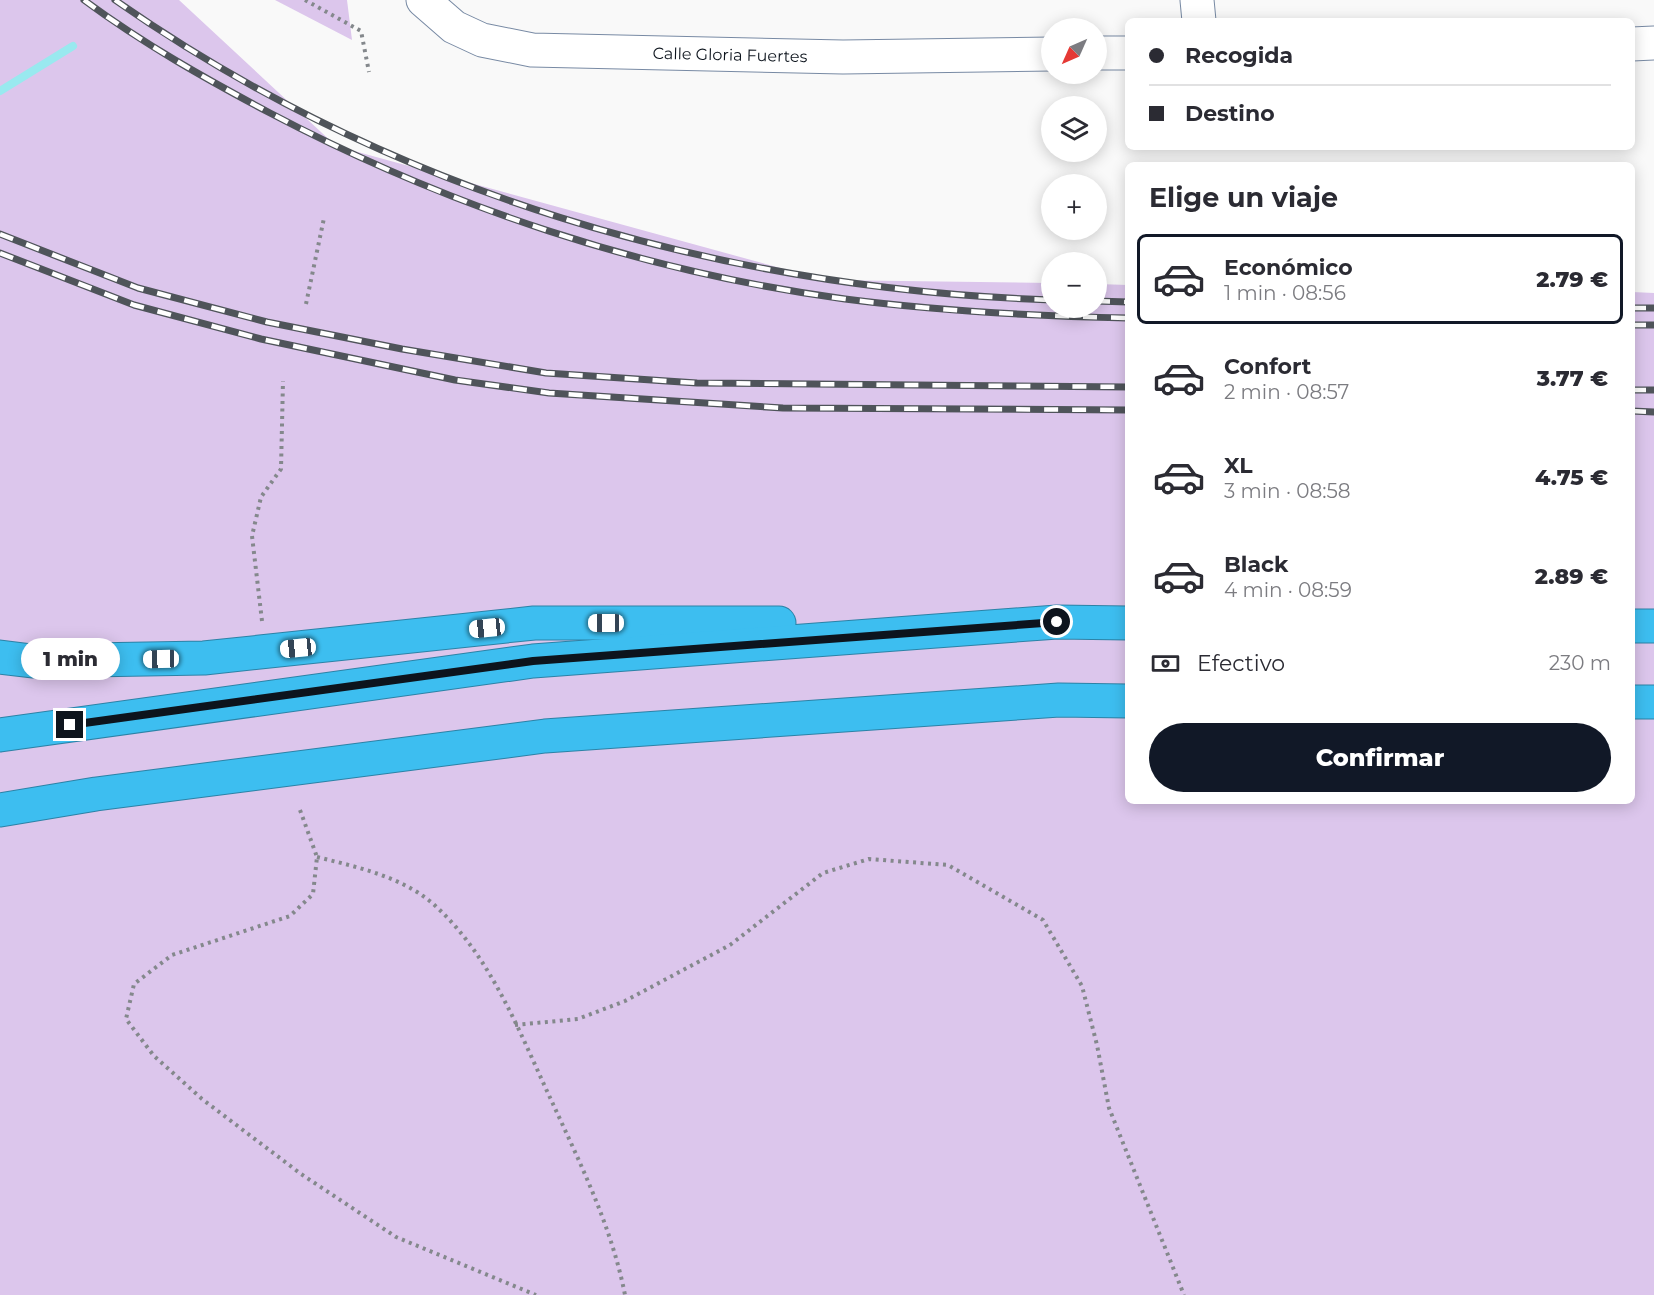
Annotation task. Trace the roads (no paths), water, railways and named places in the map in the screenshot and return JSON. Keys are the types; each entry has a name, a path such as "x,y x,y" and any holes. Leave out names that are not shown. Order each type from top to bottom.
{"highway":[{"path":"0,735 533,661 1057,622"},
{"path":"0,657 32,661 204,658 534,623 1125,622"},
{"path":"1635,626 1654,626"},
{"path":"0,810 96,794 545,736 1059,700 1125,701"},
{"path":"1635,702 1654,702"},
{"path":"0,815 96,794"}],"street":[{"name":"Calle Gloria Fuertes","path":"423,0 454,27 482,40 532,50 843,57 1041,54"},
{"path":"1197,0 1199,18"},
{"path":"1635,44 1654,44"},
{"path":"1107,53 1125,52"}],"waterway":[{"path":"0,91 73,46"}],"railway":[{"path":"84,0 151,46 198,74 338,147 407,178 549,231 696,272 845,299 986,312 1125,318"},
{"path":"115,0 220,68 330,126 444,176 561,218 681,251 804,275 927,292 1041,299"},
{"path":"0,234 138,288 267,322 402,349 546,373 697,383 1125,387"},
{"path":"0,253 134,305 261,339 455,380 549,393 783,408 1125,410"},
{"path":"1107,301 1125,302"},
{"path":"1635,308 1654,308"},
{"path":"1635,325 1654,325"},
{"path":"1635,390 1654,390"},
{"path":"1635,411 1654,412"}]}
